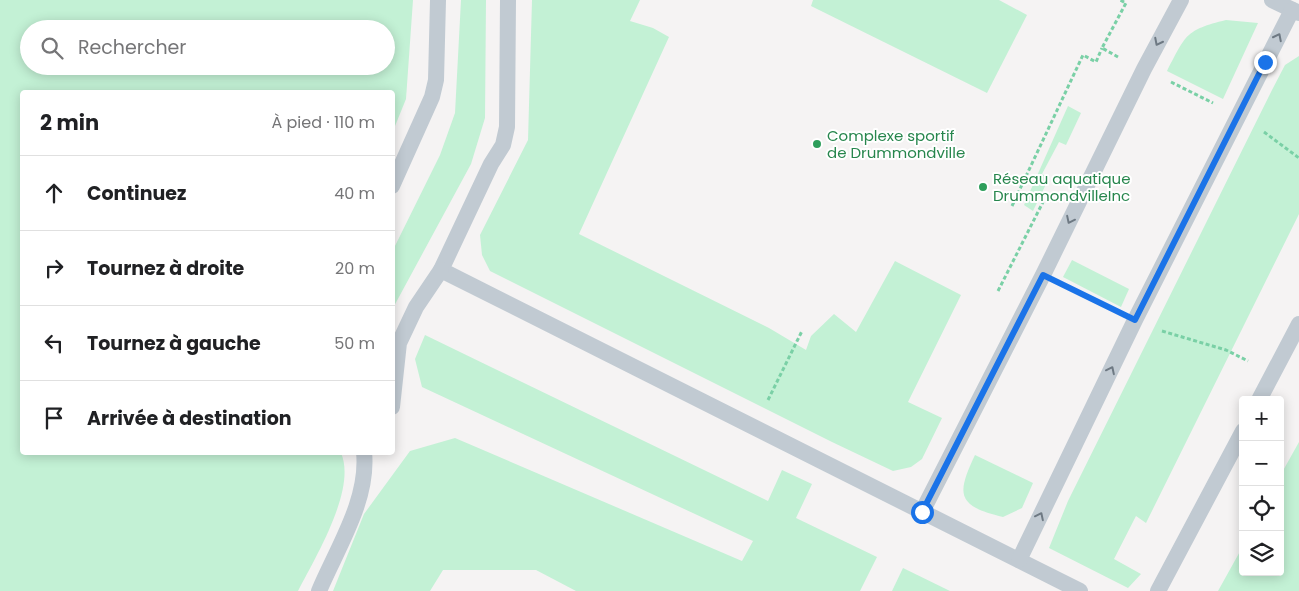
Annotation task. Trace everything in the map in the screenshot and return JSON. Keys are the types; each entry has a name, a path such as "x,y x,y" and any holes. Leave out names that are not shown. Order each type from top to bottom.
{"lane":[{"path":"395,179 432,97 436,80 438,0"},
{"path":"395,383 400,343 416,307 441,270 491,164 503,145 507,127 508,0"},
{"path":"922,512 1043,275 1144,68 1181,0"},
{"path":"1019,560 1135,320 1238,115 1295,11 1272,0"},
{"path":"441,270 1080,591"},
{"path":"1261,396 1299,324"},
{"path":"1158,591 1239,439"},
{"path":"319,591 351,519 364,479 364,455"}],"path":[{"path":"1012,206 1083,55 1096,62 1126,4 1120,0"},
{"path":"1102,48 1238,115 1254,124 1299,158"},
{"path":"1013,261 1135,320 1226,350"},
{"path":"768,401 802,331"}],"green space":[{"path":"0,0 413,0 406,99 395,126 395,90 20,90 20,455 341,455 344,468 339,504 332,523 298,591 0,591"},
{"path":"461,0 486,0 485,118 471,164 395,304 395,246 440,155 455,113"},
{"path":"532,0 640,0 630,21 653,28 669,37 579,234 769,328 806,350 811,336 834,314 856,332 895,261 961,295 908,402 942,418 922,459 911,467 893,471 490,271 482,255 480,235 528,140"},
{"path":"813,0 999,0 1027,15 987,93 811,6"},
{"path":"1226,20 1258,23 1223,99 1167,71 1178,49 1188,36 1202,27"},
{"path":"1299,56 1299,214 1146,523 1136,516 1114,559 1141,574 1128,588 1049,548 1068,501 1272,90 1285,65"},
{"path":"1068,106 1081,113 1066,145 1059,142 1042,174 1049,178 1033,211 1024,205"},
{"path":"1072,260 1129,289 1121,307 1063,277"},
{"path":"425,335 768,501 782,470 812,484 796,518 877,557 860,591 576,591 536,570 443,570 430,591 333,591 364,514 410,451 455,438 742,561 753,541 422,387 415,359"},
{"path":"1299,442 1299,591 1218,591 1239,553 1239,576 1284,576 1284,469"},
{"path":"975,455 1033,483 1022,508 1003,517 988,513 969,503 963,489"},
{"path":"903,568 950,591 892,591"}],"place":[{"name":"Complexe sportif de Drummondville","path":"817,144"},
{"name":"Réseau aquatique DrummondvilleInc","path":"983,187"}],"route":[{"path":"922,512 1043,275 1135,320 1265,62"}]}
